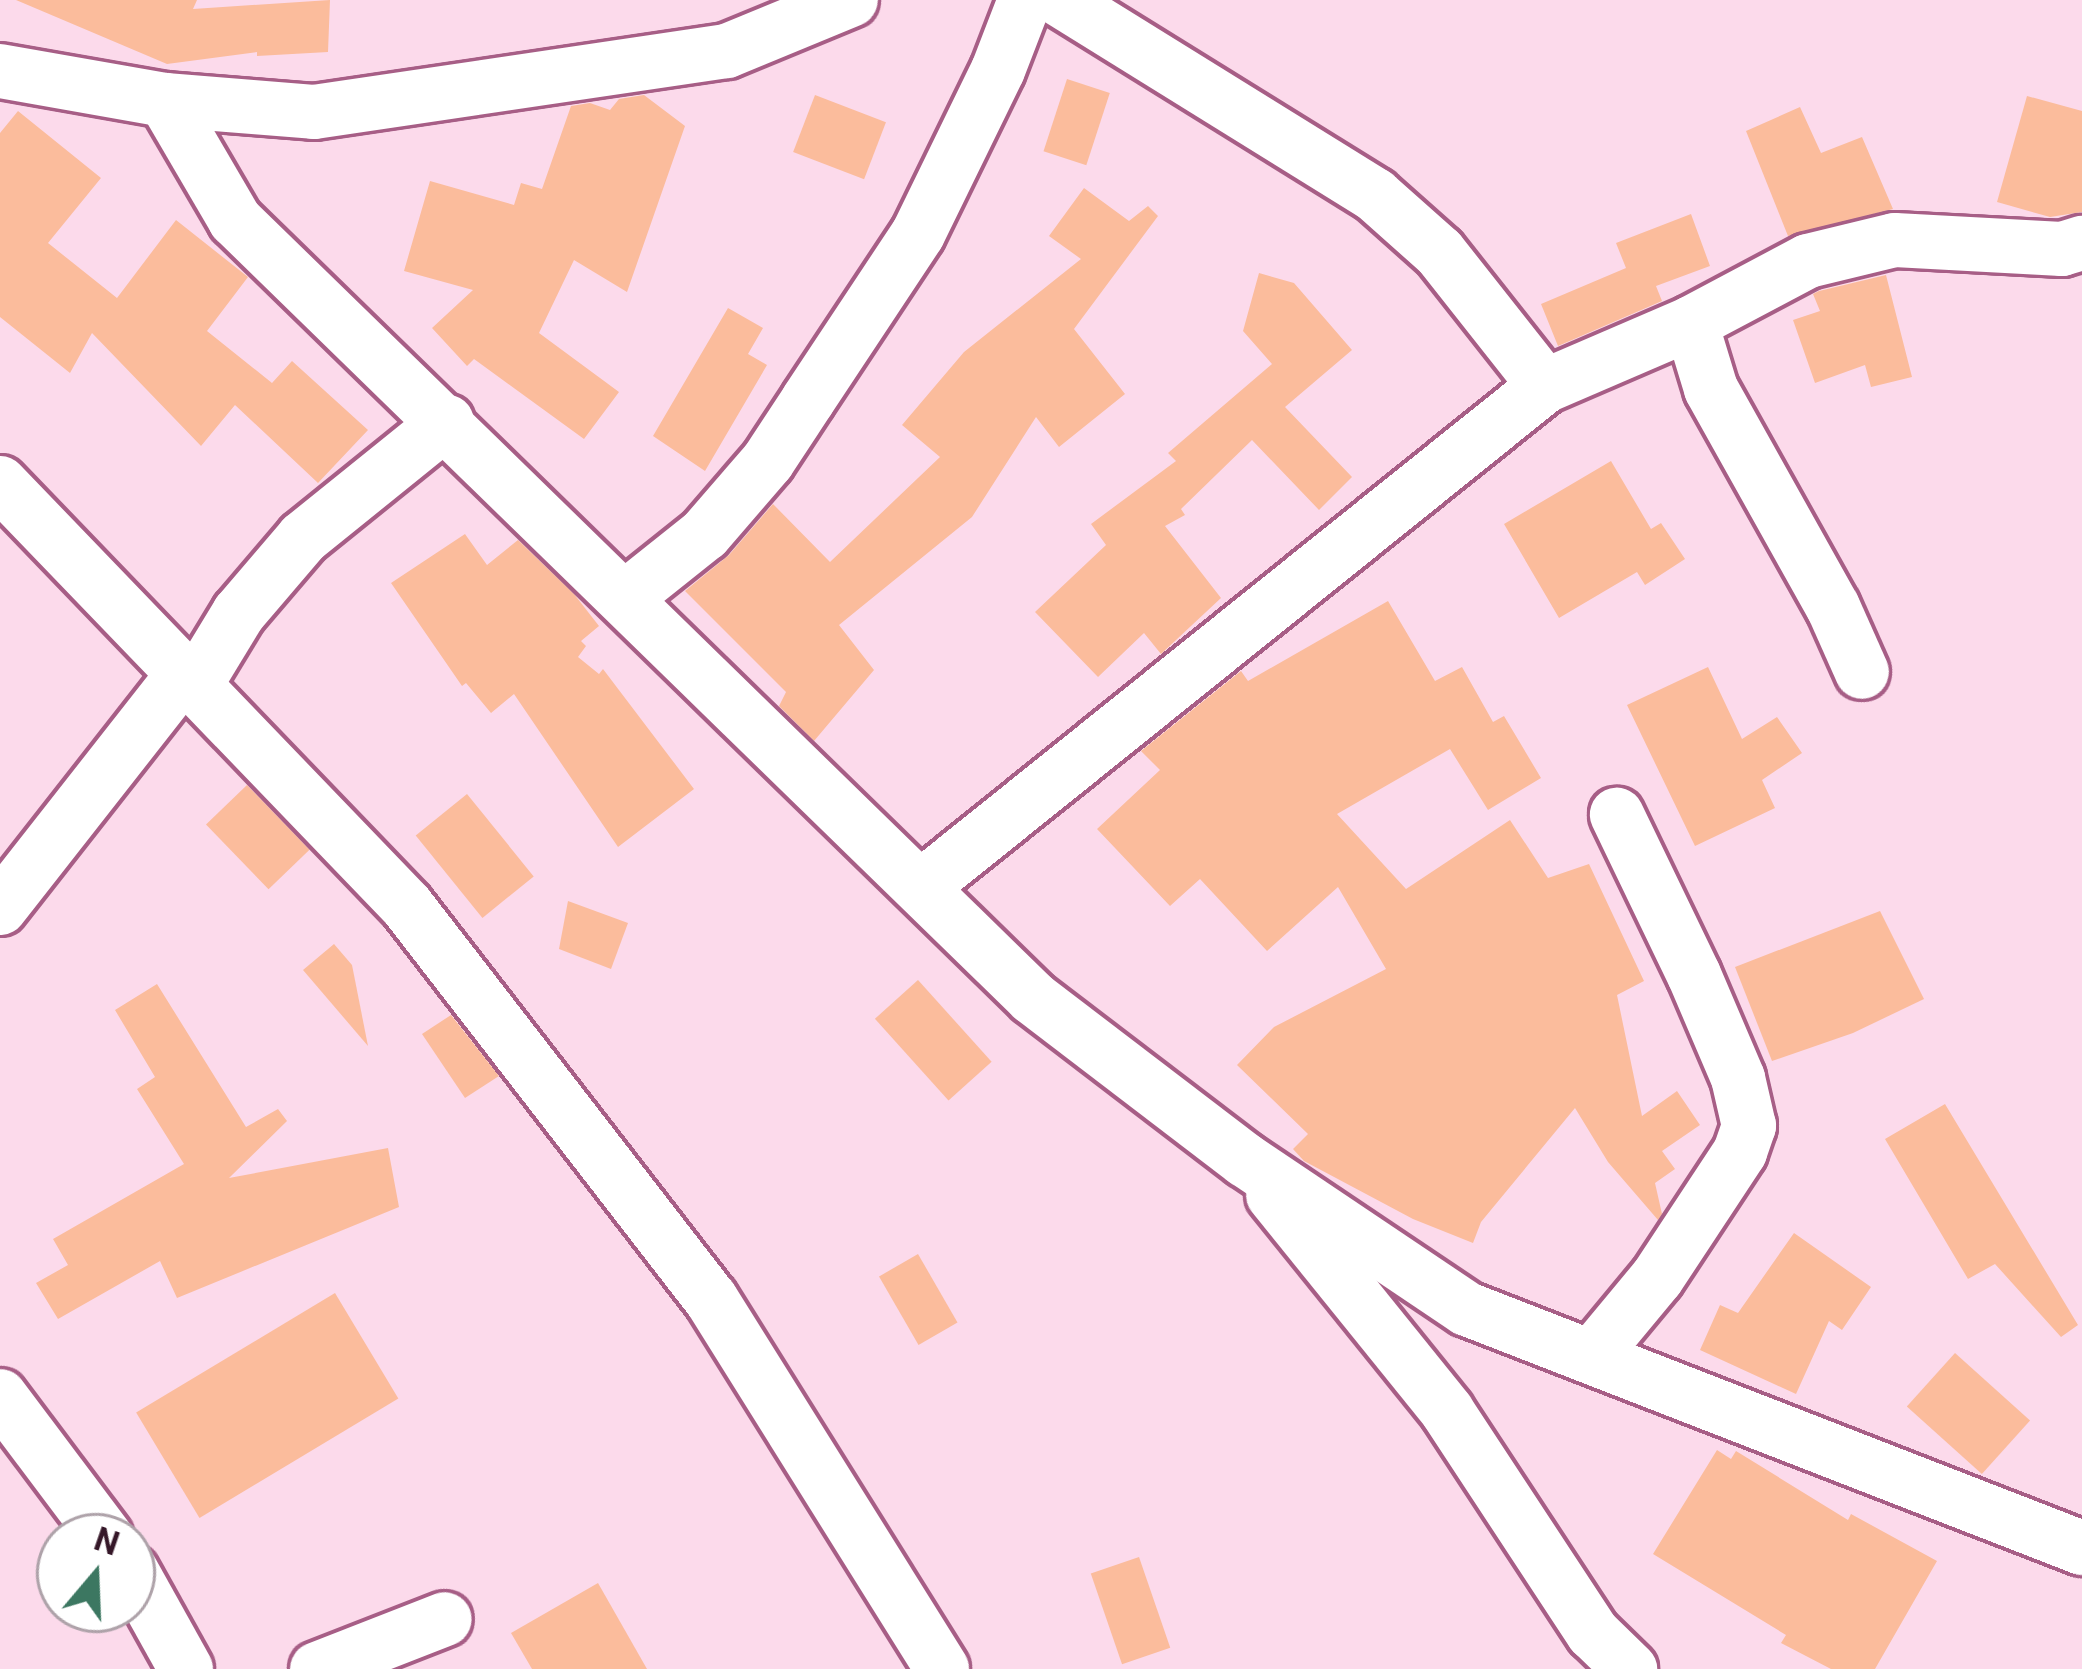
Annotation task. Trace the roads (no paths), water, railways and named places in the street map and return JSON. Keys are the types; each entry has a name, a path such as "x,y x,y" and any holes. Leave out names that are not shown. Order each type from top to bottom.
{"street":[{"path":"0,71 165,100 314,112 522,85 727,51 757,20 851,0"},
{"path":"626,597 704,534 768,460 918,234 998,70 1025,0"},
{"path":"1060,0 1375,195 1439,252 1545,386"},
{"path":"165,100 236,220 1033,998 1245,1160 1467,1309 2082,1548"},
{"path":"921,886 1545,386 1691,323 1808,261 1895,240 2062,249 2082,243"},
{"path":"1691,323 1712,389 1833,607 1862,672"},
{"path":"0,908 304,538 447,422"},
{"path":"0,483 192,677 407,906 711,1299 942,1669"},
{"path":"1593,1355 1657,1278 1740,1152 1749,1126 1738,1078 1617,815"},
{"path":"1245,1160 1447,1411 1593,1633 1630,1669"},
{"path":"0,1396 88,1513"},
{"path":"156,1615 186,1669"},
{"path":"317,1669 445,1619"}]}
